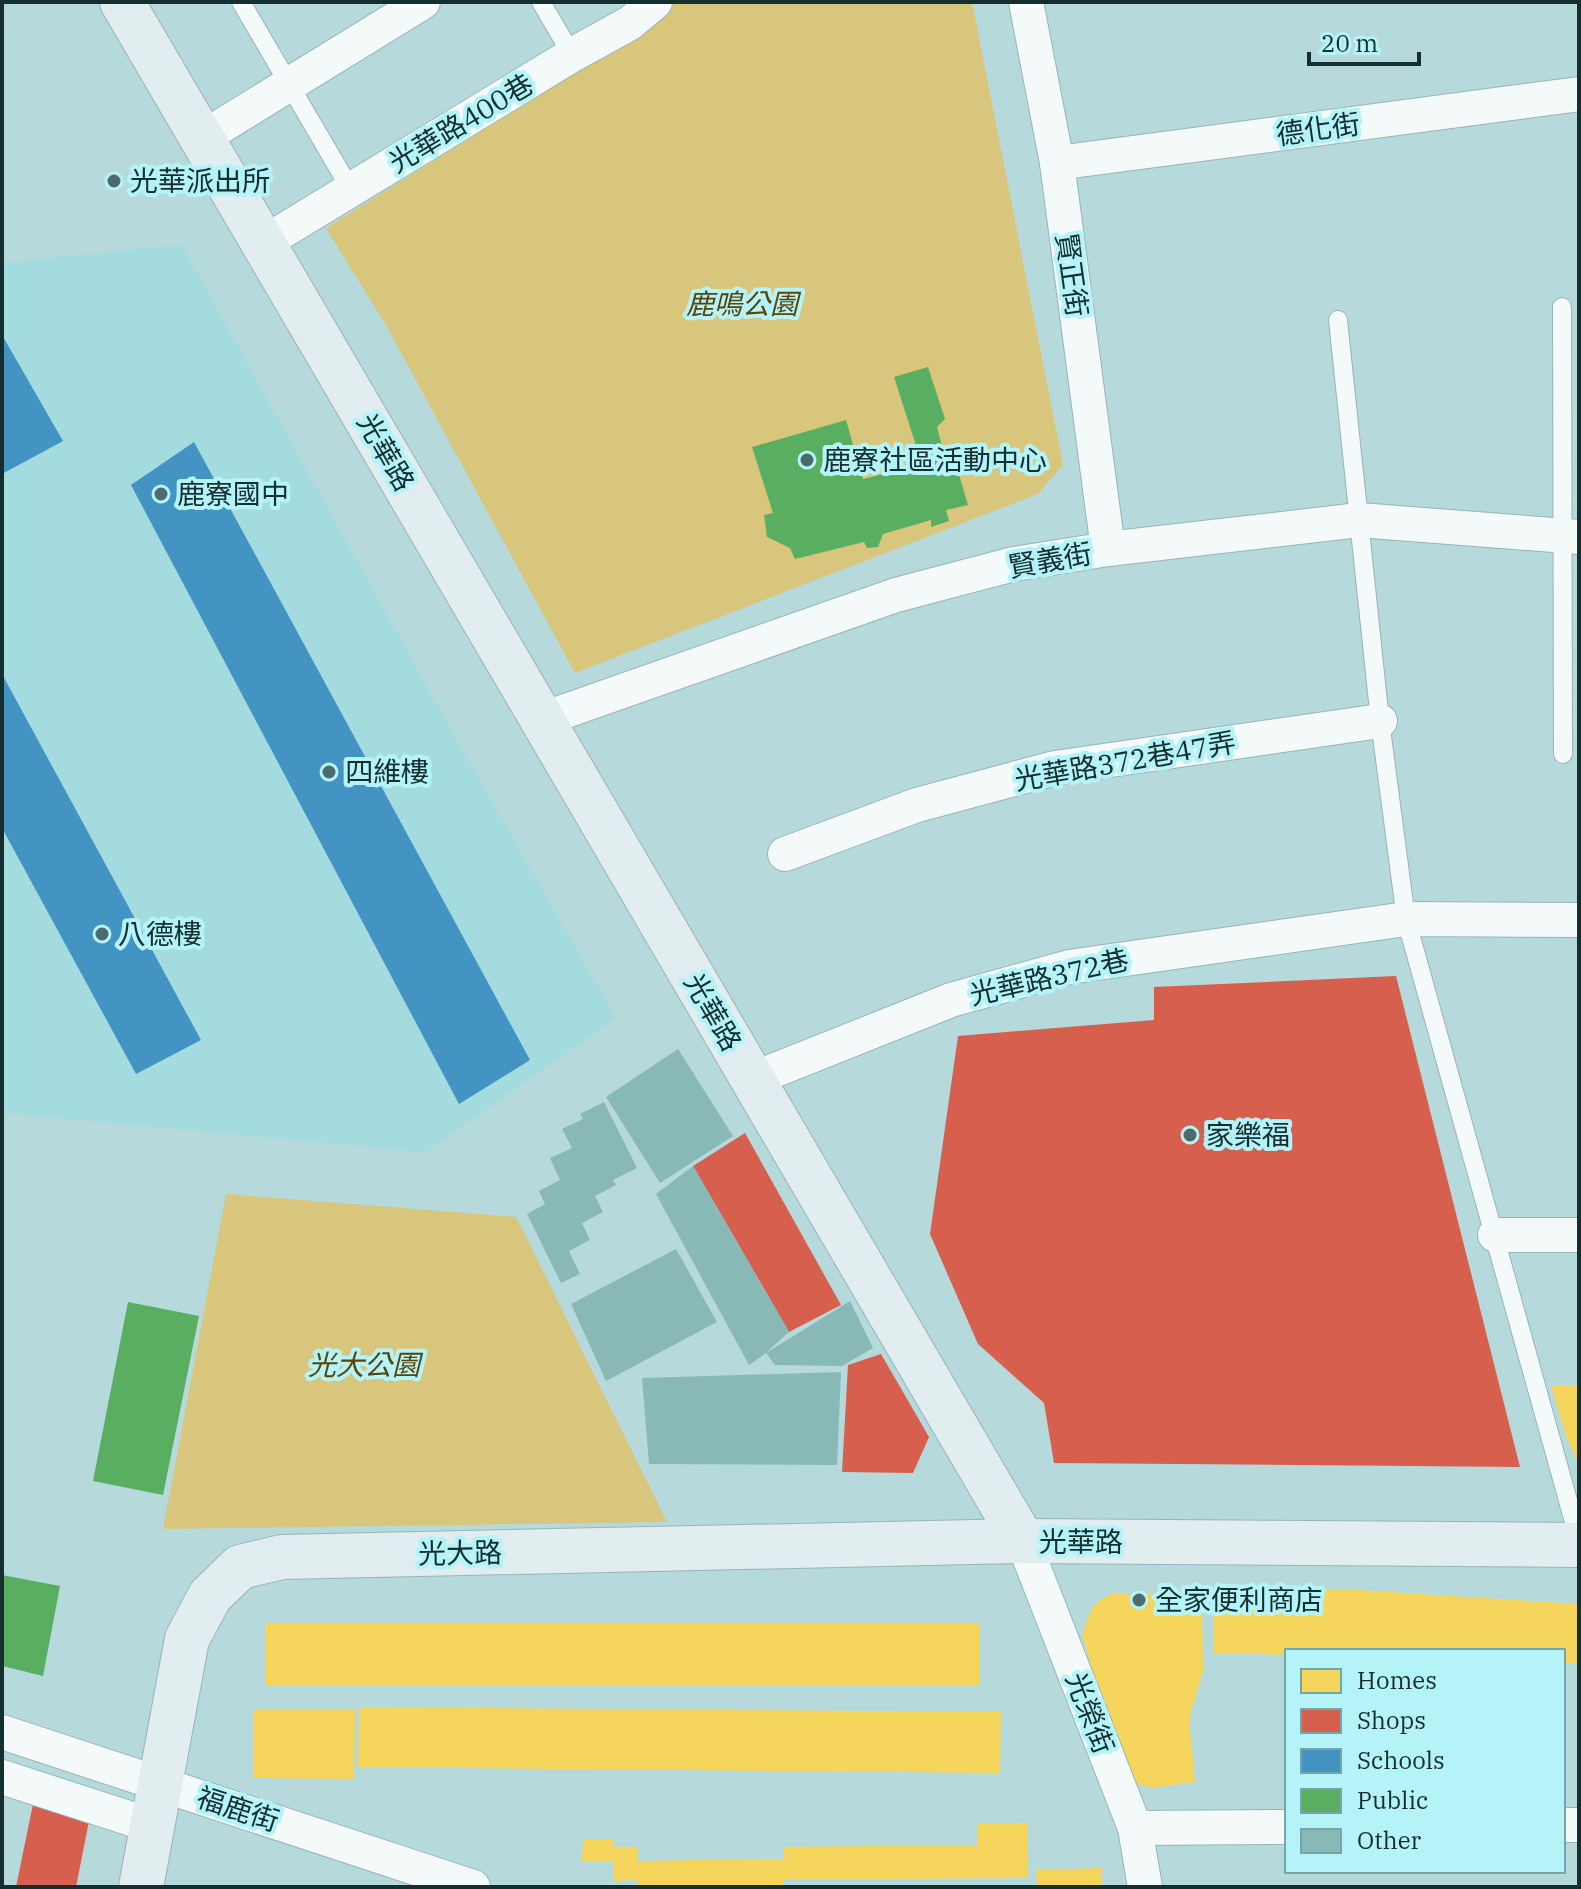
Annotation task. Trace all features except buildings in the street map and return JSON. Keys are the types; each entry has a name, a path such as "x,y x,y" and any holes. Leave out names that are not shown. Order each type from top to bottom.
{"street":[{"name":"光華路","path":"122,2 1023,1541 1579,1542"},
{"path":"202,138 423,2"},
{"name":"光華路400巷","path":"265,242 572,55 630,23 655,2"},
{"name":"賢正街","path":"1026,2 1057,163 1108,549"},
{"name":"德化街","path":"1057,163 1579,94"},
{"name":"賢義街","path":"543,719 896,595 1014,564 1108,549 1359,520 1571,537"},
{"name":"光華路372巷47弄","path":"785,854 917,805 1055,768 1380,721"},
{"name":"光華路372巷","path":"753,1079 951,1000 1069,967 1406,919 1579,920"},
{"path":"1495,1235 1579,1235"},
{"name":"光大路","path":"141,1887 187,1639 210,1596 240,1567 282,1557 1023,1541"},
{"name":"光榮街","path":"1023,1541 1135,1828 1145,1887"},
{"name":"福鹿街","path":"2,1732 473,1887"},
{"path":"2,1777 153,1826"},
{"path":"1135,1828 1285,1827"}],"lane":[{"path":"241,2 351,190"},
{"path":"541,2 572,55"},
{"path":"1562,307 1571,537 1563,754"},
{"path":"1338,320 1380,721 1406,919 1579,1542"}],"shaded area":[{"name":"鹿寮國中","path":"182,245 449,726 616,1018 426,1152 2,1113 2,263"}],"green space":[{"name":"鹿鳴公園","path":"636,2 972,2 1063,465 1038,494 575,673 387,327 326,228 613,49"},
{"name":"光大公園","path":"226,1194 516,1217 667,1522 163,1529"}],"place":[{"name":"光華派出所","path":"114,181"},
{"name":"鹿寮社區活動中心","path":"807,460"},
{"name":"鹿寮國中","path":"161,494"},
{"name":"四維樓","path":"329,772"},
{"name":"八德樓","path":"102,934"},
{"name":"家樂福","path":"1190,1135"},
{"name":"全家便利商店","path":"1139,1600"}]}
